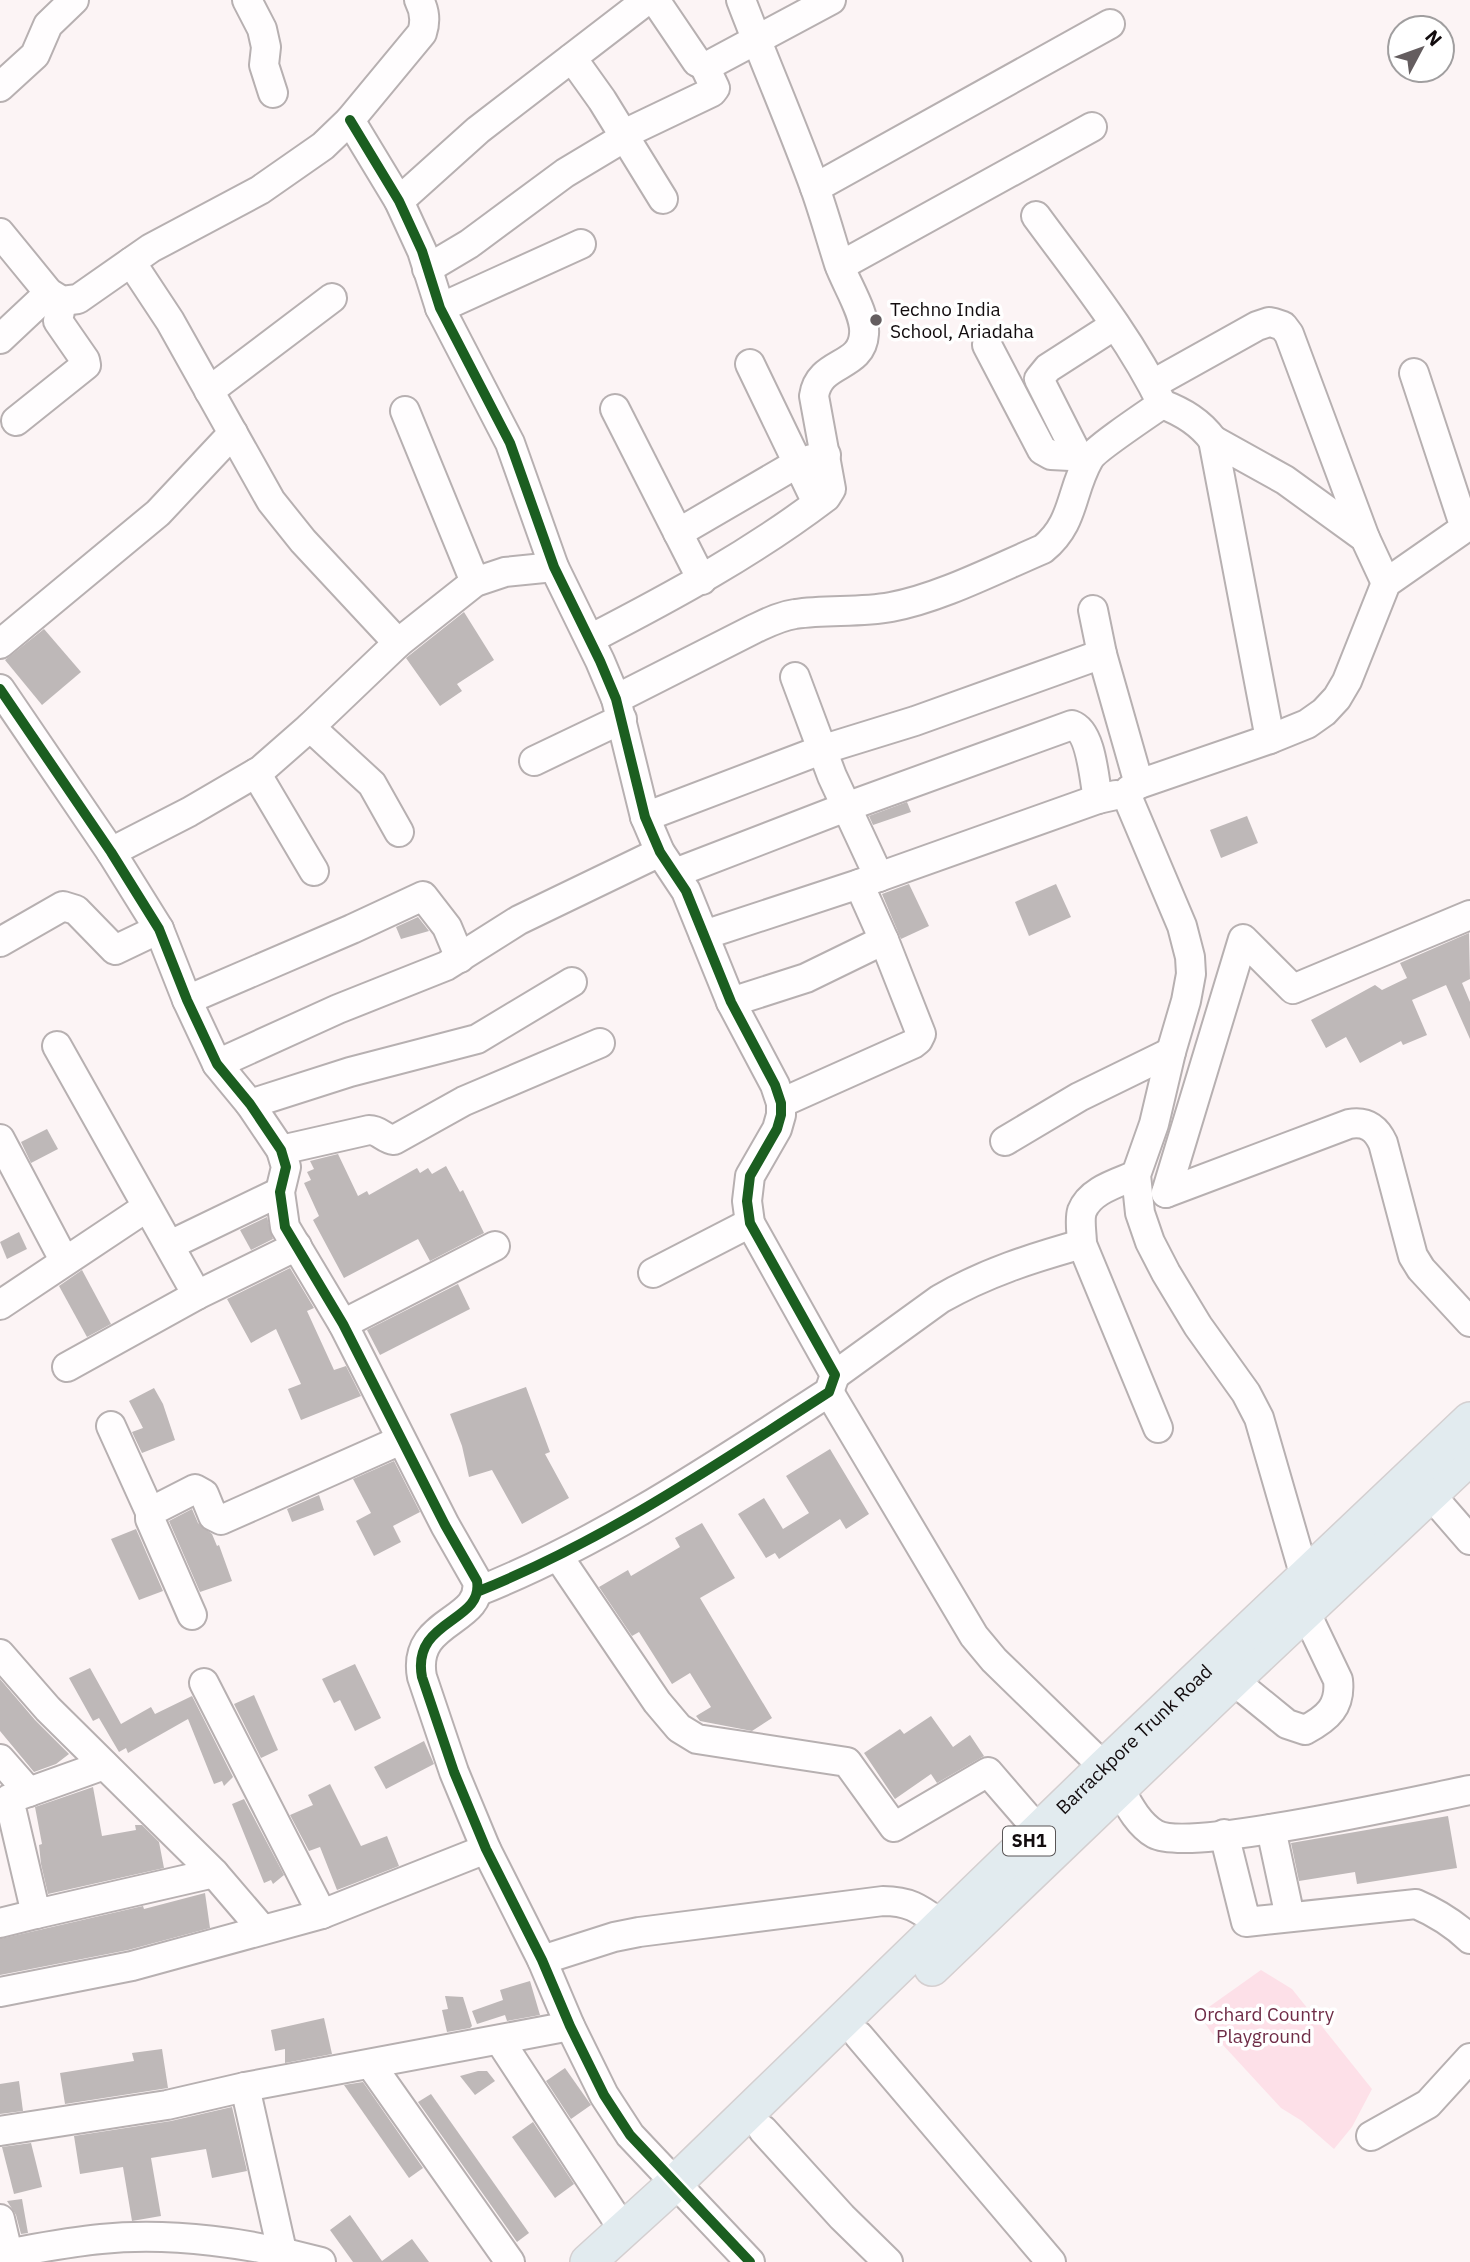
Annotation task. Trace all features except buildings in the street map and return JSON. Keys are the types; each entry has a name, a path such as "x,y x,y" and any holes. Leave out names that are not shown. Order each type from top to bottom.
{"main road":[{"name":"Barrackpore Trunk Road","path":"683,2191 763,2130 1054,1853 1112,1777 1305,1594 1470,1420"},
{"name":"Barrackpore Trunk Road","path":"588,2262 623,2246 683,2191 942,1925 1039,1831 1112,1777 1233,1680 1305,1594 1430,1493 1470,1457"}],"street":[{"path":"0,87 35,55 48,25 74,0"},
{"path":"247,0 262,29 264,65 273,93"},
{"path":"0,233 56,297 71,301 85,296 131,262 286,173 323,145 350,120 422,33 424,13 418,0"},
{"path":"400,201 478,130 647,0"},
{"path":"655,0 698,62 704,65 711,64 831,0"},
{"path":"590,639 702,580 776,535 831,489 814,396 825,373 857,355 864,335 863,323 840,266 815,188 741,0"},
{"path":"815,188 1111,24"},
{"path":"572,58 663,199"},
{"path":"427,269 469,244 565,173 624,136 715,90 704,65"},
{"path":"350,120 400,201 440,308 510,443 554,567 590,639 619,709 645,817 686,891 731,1002 775,1084 782,1103 777,1129 750,1176 747,1200 750,1223 832,1383 974,1636 994,1660 1112,1777 1136,1817 1153,1833 1179,1839 1271,1829 1470,1790"},
{"path":"840,266 1092,127"},
{"path":"1036,216 1115,325 1158,394 1204,427 1213,440 1270,739"},
{"path":"440,308 581,244"},
{"path":"131,262 170,321 271,501 303,541 398,643"},
{"path":"0,339 56,297"},
{"path":"16,421 86,365 58,321 56,297"},
{"path":"209,391 332,298"},
{"path":"534,761 619,709 778,619 793,614 863,611 921,599 1043,549 1063,528 1084,456 1158,394 1257,327 1269,322 1283,326 1289,334 1365,538 1386,583"},
{"path":"1084,456 1039,379 1048,368 1115,325"},
{"path":"987,345 1042,450 1051,455 1084,456"},
{"path":"750,364 817,503"},
{"path":"704,935 869,881 1270,739 1307,724 1324,712 1347,681 1386,583 1465,527 1414,373"},
{"path":"615,409 702,580"},
{"path":"405,411 475,582"},
{"path":"0,644 158,513 233,433"},
{"path":"1213,440 1285,480 1365,538"},
{"path":"678,533 798,463 826,455"},
{"path":"111,852 200,806 256,773 310,727 398,643 475,582 505,572 554,567"},
{"path":"1093,610 1133,788 1128,799 1182,926 1190,957 1191,974 1186,1001 1154,1125 1136,1175 1140,1213 1150,1242 1192,1315 1246,1393 1259,1418 1305,1594 1338,1680 1339,1692 1335,1707 1322,1721 1305,1730 1287,1724 1233,1680"},
{"path":"645,817 821,750 915,721 1102,654"},
{"path":"782,1103 918,1040 920,1034 884,940 846,807 821,750 795,677"},
{"path":"0,689 111,852 159,929 187,1000 217,1064 250,1104 281,1150 286,1167 280,1192 285,1227 343,1324 401,1440 477,1581 479,1591"},
{"path":"217,1064 460,958 519,920 668,862 846,807 1072,725 1079,727 1086,736 1098,799"},
{"path":"310,727 372,785 399,832"},
{"path":"256,773 314,871"},
{"path":"187,1000 423,896 447,927 460,958"},
{"path":"0,942 63,906 76,910 115,950 159,929"},
{"path":"1470,915 1293,989 1243,939 1166,1193 1349,1124 1367,1124 1378,1133 1383,1143 1413,1256 1421,1269 1470,1322"},
{"path":"731,1002 806,978 884,940"},
{"path":"250,1104 350,1072 477,1038 572,982"},
{"path":"281,1150 369,1129 379,1131 394,1140 464,1101 600,1043"},
{"path":"57,1046 197,1296"},
{"path":"1005,1141 1079,1097 1171,1052"},
{"path":"0,1139 64,1260"},
{"path":"1136,1175 1100,1191 1088,1200 1081,1213 1082,1244 1158,1428"},
{"path":"170,1245 280,1192"},
{"path":"0,1304 147,1207"},
{"path":"653,1273 750,1223"},
{"path":"750,2262 630,2134 604,2095 570,2026 542,1960 486,1849 454,1772 419,1662 424,1647 433,1634 471,1605 479,1591 536,1568 628,1519 832,1383 940,1299 1010,1265 1082,1244"},
{"path":"67,1367 197,1296 297,1246"},
{"path":"343,1324 495,1246"},
{"path":"111,1426 192,1615"},
{"path":"150,1513 195,1489 204,1494 213,1516 221,1520 401,1440"},
{"path":"1430,1493 1470,1540"},
{"path":"558,1556 657,1702 679,1728 697,1739 847,1762 894,1826 988,1772 1039,1831"},
{"path":"0,1654 48,1709 214,1873 262,1929"},
{"path":"204,1683 322,1914"},
{"path":"0,1759 29,1792"},
{"path":"36,1914 9,1799 104,1765"},
{"path":"1271,1829 1290,1917"},
{"path":"1224,1834 1246,1922 1416,1904 1455,1924 1470,1939"},
{"path":"0,1992 132,1966 322,1914 486,1849"},
{"path":"0,1923 214,1873"},
{"path":"542,1960 614,1937 639,1932 883,1901 901,1901 914,1906 942,1925"},
{"path":"0,2131 167,2105 245,2087 570,2026"},
{"path":"859,2036 1051,2262"},
{"path":"500,2041 623,2246"},
{"path":"1371,2136 1428,2104 1470,2059"},
{"path":"371,2065 510,2262"},
{"path":"245,2087 282,2251"},
{"path":"763,2130 842,2217 888,2262"},
{"path":"0,2219 4,2254 101,2239 168,2237 282,2251 321,2262"}],"green space":[{"name":"Orchard Country Playground","path":"1261,1970 1292,1989 1372,2089 1352,2127 1334,2149 1302,2121 1281,2108 1211,2032 1199,2014"}],"cycle path":[{"path":"350,120 399,201 422,251 440,308 510,443 554,567 616,699 645,817 660,852 686,891 731,1002 775,1085 781,1103 781,1115 777,1129 750,1176 747,1201 750,1223 835,1375 829,1392 659,1500 571,1549 479,1591"},
{"path":"0,689 111,852 159,929 187,1000 217,1064 250,1104 281,1150 286,1167 280,1192 285,1227 343,1324 445,1525 477,1581 476,1595 470,1606 436,1632 427,1643 421,1658 422,1677 454,1772 486,1849 542,1960 570,2026 604,2095 630,2135 750,2262"}],"place":[{"name":"Techno India School, Ariadaha","path":"876,320"}]}
